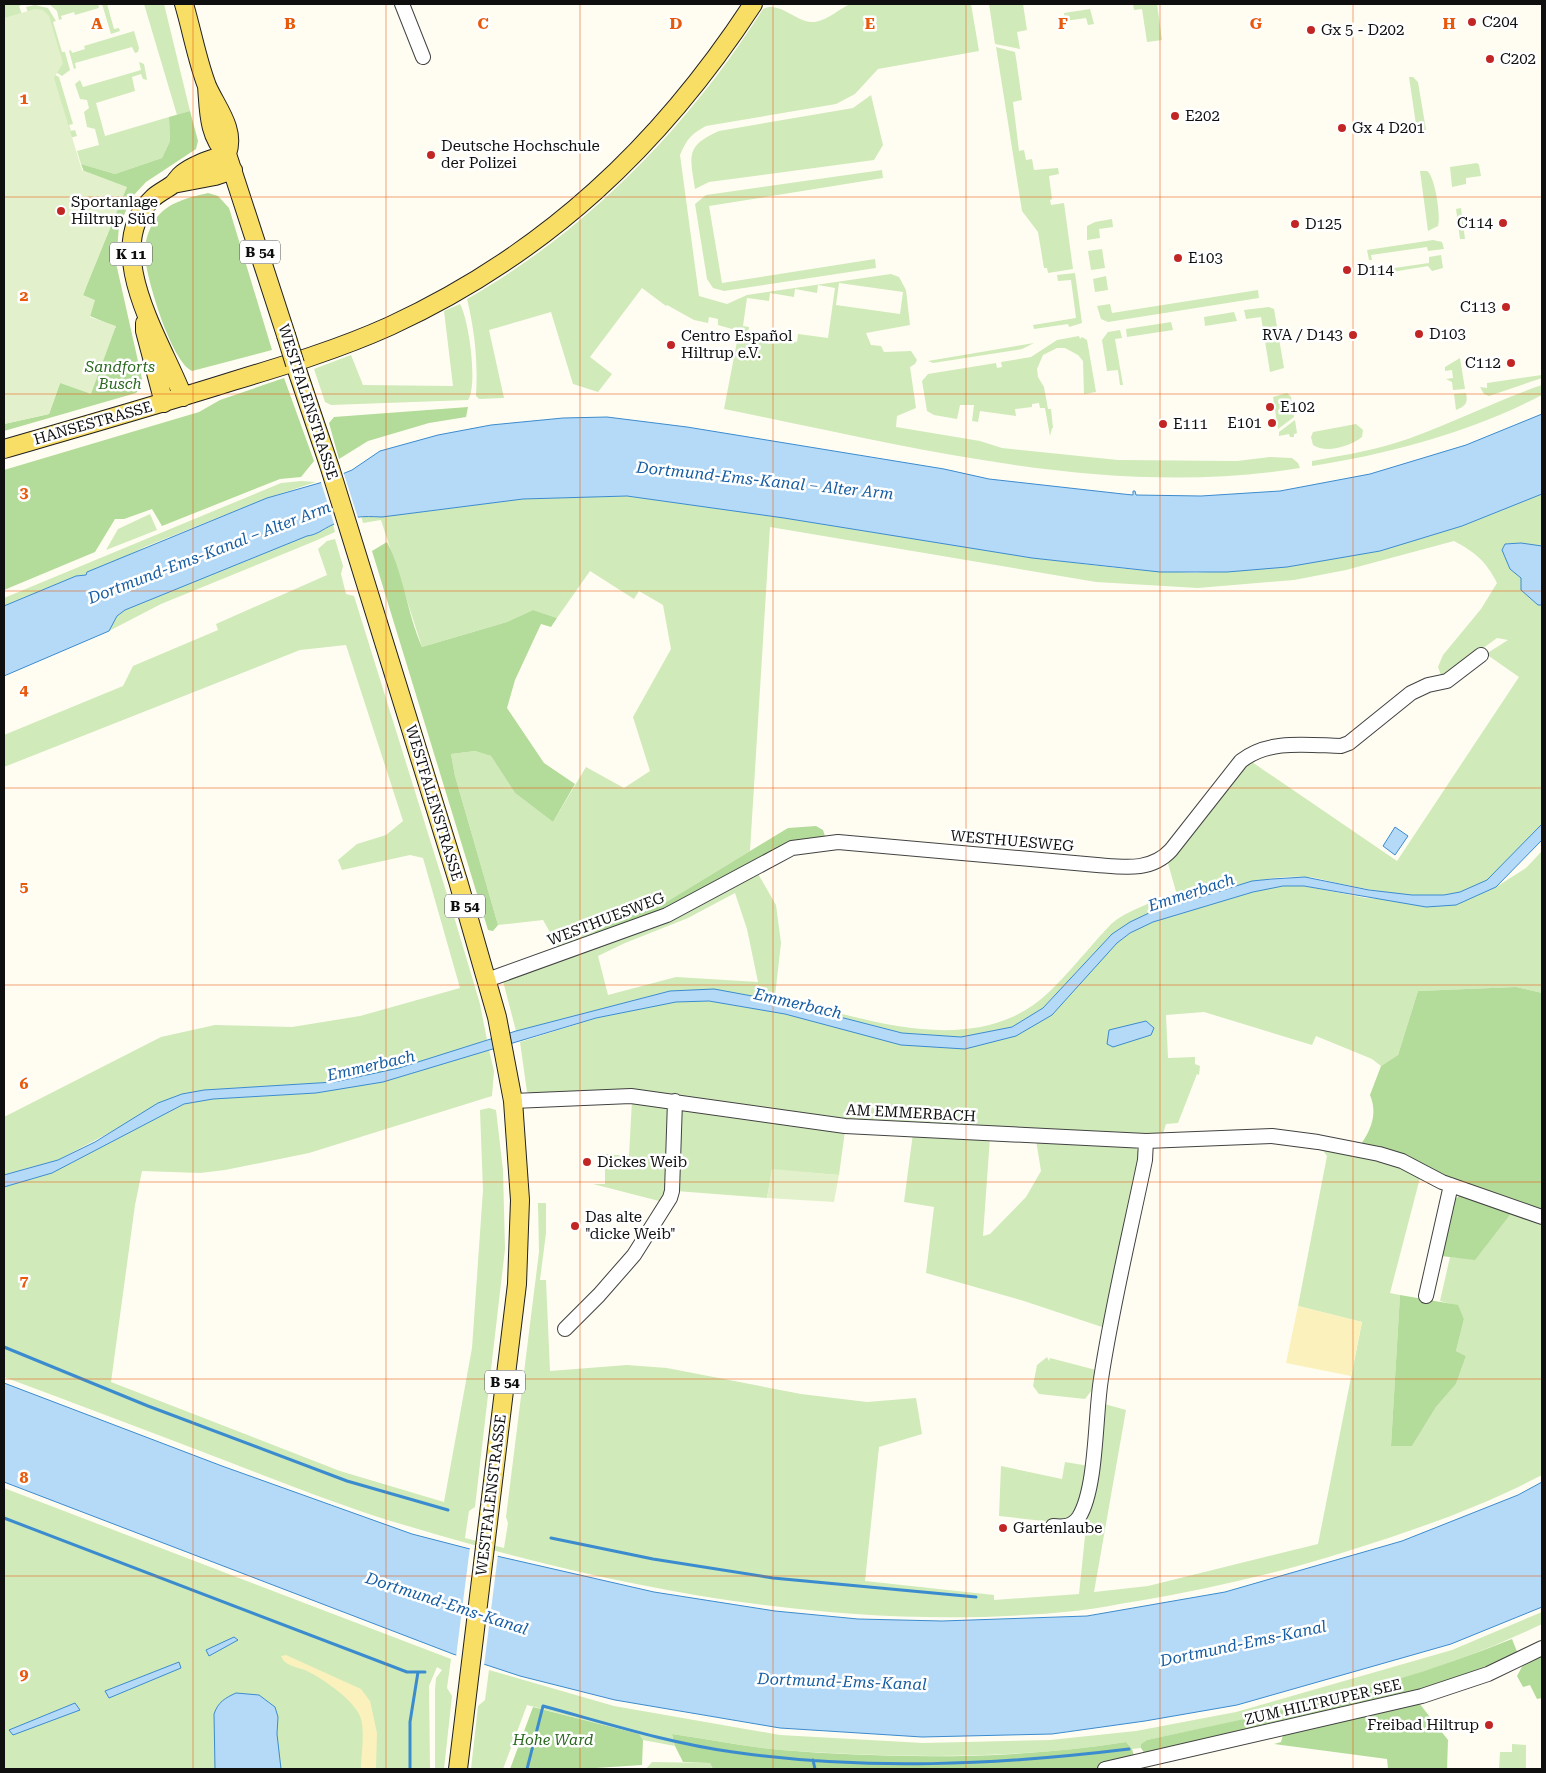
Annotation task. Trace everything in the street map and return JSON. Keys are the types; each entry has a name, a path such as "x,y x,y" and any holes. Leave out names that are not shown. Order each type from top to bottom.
{"main road":[{"name":"WESTFALENSTRASSE","path":"184,4 208,86 211,125 219,146 230,162 330,468 487,980 497,1017 513,1101 519,1158 519,1253 458,1769"},
{"name":"HANSESTRASSE","path":"4,449 164,403 311,357 364,337 452,295 522,250 584,202 643,147 688,94 753,4"},
{"name":"K 11","path":"164,403 145,331 145,315 132,267 133,236 136,224 152,198 173,184 215,176 230,162"},
{"name":"K 11","path":"145,315 154,329 183,397"}],"street":[{"path":"402,4 423,57"},
{"name":"WESTHUESWEG","path":"487,980 667,915 792,848 808,844 838,842 1097,865 1132,867 1150,865 1166,855 1241,761 1252,752 1276,746 1341,746 1349,743 1410,693 1428,684 1447,681 1481,655"},
{"name":"AM EMMERBACH","path":"513,1101 613,1096 675,1101 845,1126 1146,1141 1257,1136 1318,1142 1394,1159 1451,1185 1542,1217"},
{"path":"566,1329 634,1256 670,1198 675,1101"},
{"path":"1052,1526 1074,1524 1086,1499 1095,1441 1101,1376 1145,1160 1146,1141"},
{"path":"1426,1296 1451,1185"},
{"name":"ZUM HILTRUPER SEE","path":"1105,1769 1422,1696 1488,1674 1542,1648"}],"green space":[{"path":"4,4 24,4 19,6 25,23 4,43"},
{"path":"49,4 98,4 99,8 75,15 74,12 61,16 62,19 59,20 57,11"},
{"path":"102,4 107,4 114,29 119,28 120,31 111,34"},
{"path":"144,4 164,4 190,111 177,115"},
{"path":"850,4 971,4 979,51 878,69 855,94 836,104 706,126 693,134 680,155 699,296 727,304 747,295 891,274 899,277 906,290 910,325 866,333 871,345 881,346 884,352 911,351 917,360 910,367 916,408 897,416 896,427 980,441 1002,448 1118,460 1237,461 1270,457 1292,458 1298,463 1300,468 1228,476 1155,477 1083,473 938,453 724,409 739,331 718,325 718,319 709,317 708,323 694,320 666,306 642,288 590,357 612,374 598,392 573,384 551,312 489,330 504,398 479,399 476,396 477,371 475,347 467,299 511,272 554,241 594,208 632,172 702,94 734,53 763,9 769,7 776,8 802,20 815,22 829,17","holes":["839,283 903,292 900,314 836,305","818,285 835,288 828,338 798,334 797,342 748,334 749,327 743,326 747,298 769,301 770,293 794,297 795,289 817,293"]},
{"path":"989,4 1023,4 1027,30 1017,32 1020,49 995,44"},
{"path":"1133,4 1157,4 1162,40 1147,42 1142,9 1134,10"},
{"path":"35,5 48,8 56,21 53,22 62,52 65,52 70,70 62,76 46,66 26,7"},
{"name":"Sportanlage Hiltrup Süd","path":"35,9 43,10 49,16 63,63 54,78 82,170 127,187 83,295 95,300 90,317 116,326 91,394 60,383 49,414 4,424 4,18"},
{"path":"1090,9 1094,24 1088,25 1086,18 1065,21 1064,13"},
{"path":"134,31 139,48 138,52 135,53 132,47 75,63 76,68 74,69 69,51 71,50 72,53 85,49 84,46"},
{"path":"996,47 1015,52 1022,100 1013,102 1019,151 1024,150 1026,160 1032,159 1034,170 1058,168 1059,174 1049,176 1052,199 1050,200 1051,205 1064,203 1073,269 1048,273 1047,268 1044,268 1038,232 1022,211"},
{"path":"139,62 144,64 147,80 143,79 141,74 132,77 135,91 96,103 105,136 169,117 170,141 162,158 115,174 81,164 77,151 99,145 95,129 87,127 84,112 89,108 87,100 80,99 75,84 80,80 83,87 141,70"},
{"path":"44,69 59,77 73,124 69,125 71,131 75,130 77,136 46,145"},
{"path":"1409,77 1413,77 1418,82 1426,130 1417,131"},
{"path":"871,95 883,145 874,160 709,182 695,189 691,160 692,153 695,147 708,136 719,131 853,108"},
{"name":"Sandforts Busch","path":"190,111 198,141 196,149 146,182 132,197 119,226 116,263 142,385 136,393 4,431 4,424 49,414 60,383 116,327 90,316 83,295 106,234 108,235 81,164 115,174 162,158 170,141 169,117"},
{"path":"1477,163 1481,176 1466,178 1466,184 1452,187 1450,167"},
{"path":"882,170 883,178 709,206 722,283 875,259 876,268 724,291 713,288 707,279 695,204 706,195"},
{"path":"1420,171 1427,171 1430,174 1438,206 1438,226 1428,231"},
{"path":"208,193 218,196 229,208 272,350 192,371 184,364 176,352 161,319 150,283 145,247 150,228 160,214 178,202"},
{"path":"1461,208 1465,239 1460,239 1456,209"},
{"path":"1112,219 1113,227 1099,229 1100,238 1087,240 1087,226 1095,222"},
{"path":"1433,240 1442,242 1444,249 1428,251 1427,247 1371,255 1372,260 1369,260 1367,250"},
{"path":"1102,249 1105,268 1091,270 1088,251"},
{"path":"1441,255 1443,268 1432,271 1428,266 1374,275 1373,271 1429,263 1429,257"},
{"path":"1075,273 1082,323 1069,327 1068,324 1034,329 1033,325 1076,318 1071,280 1058,281 1057,275"},
{"path":"1106,276 1108,290 1095,292 1093,279"},
{"path":"1258,290 1259,298 1108,322 1101,319 1097,306 1110,304 1112,313"},
{"path":"460,304 471,352 472,381 468,400 331,405 325,402 314,369 351,355 363,385 453,386 444,311"},
{"path":"1269,307 1274,309 1284,368 1270,372 1261,317 1246,319 1244,310"},
{"path":"1234,312 1237,321 1205,326 1204,317"},
{"path":"1171,322 1173,330 1127,337 1126,329"},
{"path":"1120,330 1122,338 1115,339 1123,385 1120,385 1118,370 1107,371 1102,340 1108,332"},
{"path":"1079,336 1080,339 1082,337 1087,340 1096,392 1084,394 1083,361 1078,355 1065,348 1057,348 1043,355 1037,369 1038,377 1044,387 1048,409 1051,409 1053,428 1050,436 1045,408 1040,408 1039,403 1032,404 1032,407 1015,409 1016,416 980,411 978,422 972,421 974,405 960,405 957,419 934,415 927,411 922,381 928,374 996,363 997,368 1002,367 1001,362 1031,357 1057,340"},
{"path":"1034,343 1022,349 933,363 928,361"},
{"path":"1460,358 1465,389 1453,390 1452,382 1446,379 1453,378 1452,370 1445,371 1445,367"},
{"path":"1542,375 1542,378 1489,396 1484,394 1480,387 1487,388 1487,383"},
{"path":"284,378 314,461 301,477 280,479 162,526 152,509 124,519 115,519 95,552 4,590 4,470 199,412 220,400"},
{"path":"1542,385 1542,395 1459,431 1401,448 1312,466 1312,461 1352,454 1411,438"},
{"path":"1287,393 1291,397 1294,417 1278,429 1273,397"},
{"path":"1466,393 1467,399 1465,404 1456,410 1454,394"},
{"path":"468,407 466,417 429,423 368,441 339,459 329,423 334,417"},
{"path":"1295,420 1297,433 1294,434 1294,437 1290,437 1289,434 1279,436 1279,432"},
{"path":"1356,424 1363,430 1362,437 1352,443 1331,449 1318,448 1313,445 1311,437 1313,432"},
{"path":"316,482 267,498 147,546 87,575 76,576 4,606 4,598 281,483"},
{"path":"1542,494 1542,546 1521,543 1505,544 1502,550 1510,569 1521,578 1521,590 1538,605 1542,605 1542,824 1492,876 1470,889 1452,894 1415,896 1378,891 1314,878 1289,877 1241,884 1179,902 1167,860 1249,760 1397,861 1519,677 1486,654 1508,640 1497,638 1442,678 1438,667 1443,655 1481,609 1497,583 1479,558 1454,541 1346,570 1294,580 1198,588 1096,582 770,527 750,851 663,904 598,927 596,937 559,948 543,920 498,925 455,776 451,754 475,751 491,756 515,793 553,822 586,767 624,788 650,771 633,717 671,649 663,605 639,591 634,599 590,571 557,618 533,610 507,622 422,647 381,520 363,523 361,515 382,517 523,499 627,496 784,518 1032,558 1127,569 1195,573 1287,567 1380,551 1462,526"},
{"path":"150,514 157,530 106,550 118,529"},
{"path":"333,524 335,532 161,604 109,631 117,616 125,610 307,536 314,535"},
{"path":"335,539 343,566 341,574 346,594 354,596 455,920 480,1004 487,1040 411,1064 353,1079 314,1084 220,1089 182,1094 58,1160 4,1175 4,1117 161,1037 215,1025 292,1027 360,1016 460,988 423,858 410,855 342,870 338,860 357,844 386,835 403,821 346,645 300,650 4,767 4,735 123,686 133,666 218,630 216,624 327,575 318,549 327,541"},
{"path":"387,542 398,568 422,647 507,622 533,610 557,618 551,627 541,624 515,680 507,708 544,763 575,784 553,822 515,793 491,756 475,751 451,754 455,776 498,925 493,931 488,930 372,551"},
{"path":"816,826 823,830 825,836 823,839 676,905 596,937 594,931 598,927 663,904 788,828"},
{"path":"1542,851 1542,993 1516,987 1418,991 1398,1055 1381,1066 1372,1059 1316,1036 1312,1045 1204,1012 1166,1015 1168,1058 1195,1057 1195,1064 1200,1066 1199,1075 1197,1074 1178,1123 1166,1124 1162,1137 848,1121 628,1091 587,1090 535,1095 527,1092 520,1042 597,1018 676,1002 709,1001 785,1014 901,1045 1016,1036 1117,943 1130,933 1152,922 1253,892 1283,886 1304,886 1366,898 1456,905 1496,887 1526,868"},
{"path":"757,872 776,905 781,943 775,996 880,1023 952,1030 987,1026 1019,1013 1049,992 1116,920 1164,897 1168,906 1130,922 1112,934 1043,1008 1012,1027 961,1037 902,1033 774,1000 670,991 516,1031 503,981 594,949 684,913","holes":["735,893 747,929 758,982 676,977 608,995 598,956 625,943 688,918"]},
{"path":"1516,987 1542,993 1542,1212 1359,1147 1367,1135 1372,1122 1373,1109 1370,1095 1381,1066 1398,1055 1418,991"},
{"path":"489,1050 494,1071 492,1096 309,1153 225,1170 200,1173 142,1171 135,1205 111,1382 340,1471 444,1502 472,1348 483,1190 480,1110 489,1108 496,1110 503,1170 505,1249 475,1507 469,1511 465,1538 504,1548 508,1523 506,1517 539,1252 538,1203 546,1203 546,1233 540,1280 546,1280 550,1371 627,1365 667,1368 801,1394 867,1402 916,1398 922,1434 879,1447 865,1581 994,1595 994,1600 1079,1594 1087,1517 1084,1516 1101,1403 1126,1410 1094,1592 1148,1586 1318,1544 1362,1322 1298,1306 1327,1156 1319,1145 1346,1149 1421,1174 1390,1293 1400,1295 1391,1446 1412,1446 1436,1407 1456,1384 1466,1356 1456,1351 1464,1319 1458,1306 1440,1301 1450,1257 1475,1259 1513,1211 1542,1221 1542,1475 1471,1508 1373,1543 1270,1573 1165,1596 1083,1610 992,1617 909,1617 825,1612 661,1589 579,1572 498,1552 418,1529 323,1498 4,1377 4,1187 52,1173 184,1104 213,1099 316,1093 383,1082"},
{"path":"632,1100 666,1105 670,1109 669,1188 663,1202 593,1184 605,1184 605,1154 629,1156"},
{"path":"683,1107 845,1131 839,1175 772,1170 767,1198 676,1191 679,1112"},
{"path":"913,1133 990,1137 983,1236 990,1234 1026,1197 1041,1171 1036,1140 1131,1143 1142,1155 1108,1329 1024,1301 926,1273 934,1207 904,1202"},
{"path":"772,1169 839,1175 834,1202 767,1198"},
{"path":"1461,1195 1513,1211 1475,1260 1441,1256 1453,1200"},
{"path":"1400,1295 1458,1305 1464,1319 1456,1351 1466,1356 1456,1384 1436,1407 1412,1446 1391,1446"},
{"path":"1047,1357 1049,1361 1050,1358 1096,1370 1092,1390 1085,1399 1039,1394 1033,1386 1037,1365"},
{"path":"1065,1462 1089,1466 1084,1497 1072,1519 1053,1522 999,1516 1001,1466 1062,1479"},
{"path":"4,1488 451,1659 447,1688 452,1696 444,1769 435,1769 435,1689 436,1678 442,1670 437,1667 429,1686 430,1769 4,1769"},
{"path":"1542,1612 1542,1624 1447,1664 1398,1680 1298,1707 1147,1740 1141,1744 1141,1748 1132,1749 1126,1742 1083,1748 997,1755 867,1755 767,1749 672,1734 675,1746 643,1740 639,1734 527,1705 503,1769 471,1769 478,1706 485,1700 489,1670 614,1706 780,1735 923,1743 1050,1740 1136,1731 1236,1712 1452,1650"},
{"path":"1512,1639 1518,1654 1440,1684 1145,1754 1141,1748 1141,1744 1147,1740 1286,1709 1378,1685 1468,1656"},
{"path":"1542,1654 1542,1698 1537,1699 1530,1685 1523,1687 1517,1676 1524,1663"},
{"path":"1419,1703 1448,1740 1447,1769 1388,1769 1387,1759 1274,1744 1281,1742 1283,1735"},
{"name":"Hohe Ward","path":"533,1707 639,1734 643,1740 642,1765 580,1769 510,1769"},
{"path":"672,1734 781,1750 911,1756 998,1755 1084,1748 1126,1742 1132,1749 1138,1769 713,1769 710,1763 683,1762 675,1746"},
{"path":"1512,1744 1526,1745 1526,1769 1499,1769 1500,1752 1512,1752"},
{"path":"652,1762 710,1763 713,1769 646,1769"}],"sand":[{"path":"1298,1306 1362,1322 1351,1376 1286,1363"},
{"path":"286,1655 361,1689 370,1701 377,1733 376,1769 361,1769 362,1725 358,1712 353,1705 321,1679 285,1662 281,1656"}],"water":[{"name":"Dortmund-Ems-Kanal – Alter Arm","path":"1542,414 1542,494 1462,526 1380,551 1287,567 1227,572 1160,572 1032,558 784,518 627,496 523,499 345,520 125,610 117,616 109,631 4,676 4,606 76,576 86,575 87,572 267,498 323,482 352,470 380,451 438,435 491,425 563,418 607,417 687,427 944,469 989,479 1133,495 1133,491 1135,491 1136,495 1201,496 1280,491 1370,474 1466,445"},
{"path":"1521,543 1542,546 1542,605 1538,605 1521,590 1521,578 1510,569 1502,550 1505,544"},
{"path":"1542,824 1542,840 1496,887 1456,905 1426,907 1304,886 1283,886 1253,892 1153,922 1130,933 1117,943 1052,1015 1016,1036 965,1049 901,1045 785,1014 709,1001 676,1002 596,1018 383,1082 316,1093 213,1099 184,1104 52,1173 4,1187 4,1175 58,1160 95,1142 158,1103 182,1094 204,1090 334,1082 399,1068 516,1031 670,991 714,989 774,1000 902,1033 961,1037 1012,1027 1043,1008 1112,934 1130,922 1149,913 1252,881 1272,879 1305,877 1369,890 1412,895 1444,895 1460,892 1487,880"},
{"path":"1395,827 1408,836 1395,855 1383,846"},
{"path":"1146,1021 1154,1028 1151,1035 1113,1047 1107,1044 1109,1030"},
{"name":"Dortmund-Ems-Kanal","path":"4,1383 222,1466 412,1534 501,1557 654,1592 775,1611 858,1619 942,1621 1087,1616 1225,1592 1402,1541 1518,1495 1542,1482 1542,1607 1451,1644 1237,1705 1145,1721 1052,1734 922,1737 780,1728 615,1700 520,1676 453,1654 4,1482"},
{"path":"234,1637 238,1640 209,1656 206,1650"},
{"path":"179,1662 181,1668 109,1698 105,1691"},
{"path":"236,1693 259,1695 275,1707 278,1717 277,1734 281,1769 215,1769 214,1714 222,1701"},
{"path":"75,1703 80,1710 13,1735 9,1730"}],"pier":[{"path":"343,471 358,518 335,527 320,479"},
{"path":"470,1547 498,1554 484,1666 456,1657"}],"waterway":[{"path":"4,1347 148,1406 347,1481 448,1510"},
{"path":"4,1518 407,1672 425,1672"},
{"path":"551,1538 653,1559 773,1578 976,1597"},
{"path":"410,1769 410,1722 418,1672"},
{"path":"527,1769 543,1706 637,1732 709,1748 782,1758 832,1762 881,1764 981,1762 1080,1755 1129,1749"},
{"path":"813,1760 815,1769"}],"place":[{"name":"C204","path":"1472,22"},
{"name":"Gx 5 - D202","path":"1311,30"},
{"name":"C202","path":"1490,59"},
{"name":"E202","path":"1175,116"},
{"name":"Gx 4 D201","path":"1342,128"},
{"name":"Deutsche Hochschule der Polizei","path":"431,155"},
{"name":"Sportanlage Hiltrup Süd","path":"61,211"},
{"name":"C114","path":"1503,223"},
{"name":"D125","path":"1295,224"},
{"name":"E103","path":"1178,258"},
{"name":"D114","path":"1347,270"},
{"name":"C113","path":"1506,307"},
{"name":"D103","path":"1419,334"},
{"name":"RVA / D143","path":"1353,335"},
{"name":"Centro Español Hiltrup e.V.","path":"671,345"},
{"name":"C112","path":"1511,363"},
{"name":"E102","path":"1270,407"},
{"name":"E101","path":"1272,423"},
{"name":"E111","path":"1163,424"},
{"name":"Dickes Weib","path":"587,1162"},
{"name":"Das alte \"dicke Weib\"","path":"575,1226"},
{"name":"Gartenlaube","path":"1003,1528"},
{"name":"Freibad Hiltrup","path":"1489,1725"}],"water label":[{"name":"Emmerbach","path":"1191,892"},
{"name":"Emmerbach","path":"798,1003"},
{"name":"Emmerbach","path":"371,1065"}]}
